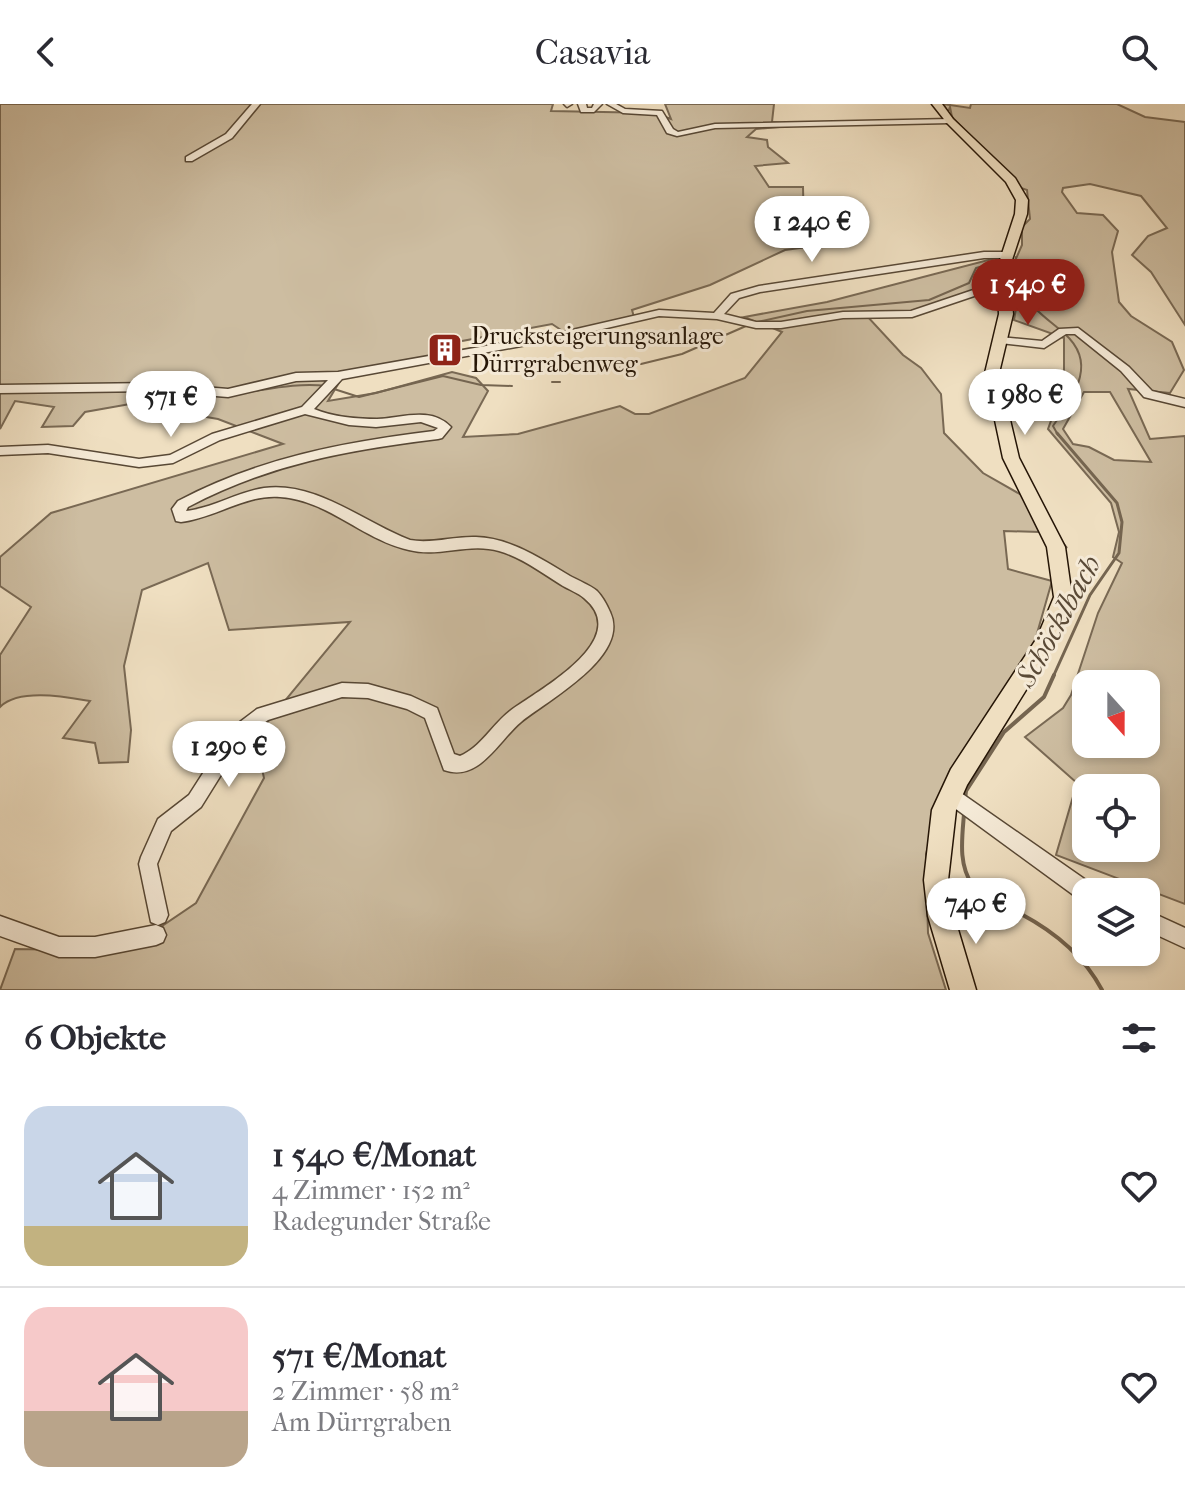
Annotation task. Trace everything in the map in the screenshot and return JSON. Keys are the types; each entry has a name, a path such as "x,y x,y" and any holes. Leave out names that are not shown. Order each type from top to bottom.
{"main road":[{"path":"937,104 1019,190 1021,214 1006,255 1006,314 992,373 1011,458 1056,547 1061,576 1060,608 1039,652 944,810 936,880 941,916 963,990"}],"street":[{"path":"189,159 229,136 256,104"},
{"path":"582,104 584,110 594,110 598,104"},
{"path":"611,104 623,111 659,113 670,131 677,134 715,126 950,121"},
{"path":"717,316 735,296 759,289 984,255 1006,255"},
{"path":"0,389 155,387 228,393 296,377 338,376 559,336 651,314 717,316 764,326 843,315 912,314 991,287 1004,287"},
{"path":"1000,340 1044,345 1061,331 1085,335 1148,394 1173,403 1185,403"},
{"path":"0,451 48,449 127,462 173,459 216,437 306,410 338,376"},
{"path":"0,926 59,947 95,947 157,925 148,864 164,825 195,801 238,733 263,714 335,691 368,691 411,703 431,713 443,739 444,754 450,764 459,766 472,760 514,717 579,671 592,658 604,633 603,614 593,597 499,545 455,540 411,546 389,539 317,502 283,492 247,495 181,517 179,509 183,504 258,469 341,448 410,436 438,435 445,427 424,419 376,423 315,415 306,410"},
{"path":"951,795 1072,883"},
{"path":"1160,926 1185,938"}],"shaded area":[{"path":"0,104 553,104 551,111 655,113 671,119 665,104 774,104 772,122 803,125 756,129 747,137 767,140 768,147 788,163 755,166 769,187 803,187 804,231 808,247 785,250 710,285 632,310 634,317 567,334 552,324 441,345 436,358 343,376 328,401 376,393 452,372 476,378 488,391 463,437 518,434 620,406 635,414 649,414 745,378 782,332 775,329 823,319 867,316 903,355 921,368 941,394 944,433 983,473 1025,497 1067,548 1048,540 1040,532 1004,531 1008,569 1052,581 1034,644 943,790 926,854 928,933 946,990 0,990 15,949 125,951 196,903 264,778 255,737 350,622 229,630 208,563 142,590 124,666 131,730 128,762 99,763 95,743 63,738 90,701 30,696 8,701 0,707 0,655 31,607 0,586 0,557 51,513 283,444 218,419 130,404 85,412 73,426 42,427 54,407 15,401 0,429"},
{"path":"943,104 970,108 971,104 1117,104 1145,117 1185,122 1185,325 1151,272 1132,255 1148,236 1167,228 1141,196 1090,184 1063,188 1062,192 1077,213 1103,215 1118,231 1112,252 1119,302 1131,316 1172,342 1184,370 1170,393 1128,389 1150,439 1185,436 1185,904 1160,895 1160,878 1117,878 1074,862 1160,862 1160,774 1072,774 1072,779 1025,737 1063,708 1072,692 1072,758 1160,758 1160,670 1079,670 1098,613 1122,563 1113,557 1119,532 1111,503 1048,429 1064,385 1064,338 1014,320 1018,297 1011,270 1022,245 1022,227 1030,219 1027,190 1021,188 952,117 950,107 948,112","holes":["1084,392 1110,392 1151,462 1114,460 1089,447 1073,444 1063,429"]},
{"path":"996,258 996,267 979,273 977,279 987,286 909,312 813,317 764,325 744,317 827,302"},
{"path":"1072,800 1072,861 1056,855"}],"waterway":[{"name":"Schöcklbach","path":"1016,257 1016,280 1020,289 1033,306 1059,329"},
{"path":"753,323 807,311 929,300 969,283 976,268 995,263"},
{"path":"641,364 682,354 746,326"},
{"name":"Schöcklbach","path":"1058,435 1053,426 1075,391 1081,368 1075,345 1065,334"},
{"path":"615,368 624,366"},
{"path":"526,372 535,374"},
{"path":"334,389 359,397 443,376 481,385 512,386"},
{"path":"552,382 560,382"},
{"path":"183,393 220,395 290,386 327,386"},
{"path":"40,392 124,391"},
{"name":"Schöcklbach","path":"1053,677 1090,595 1119,553 1122,522 1117,503 1057,433"},
{"name":"Schöcklbach","path":"965,799 966,791 1004,732 1044,697 1054,675"},
{"name":"Schöcklbach","path":"964,814 963,861 973,886 989,900 1021,914 1057,937 1087,966 1102,990"}],"place":[{"name":"Drucksteigerungsanlage Dürrgrabenweg","path":"445,350"}]}
